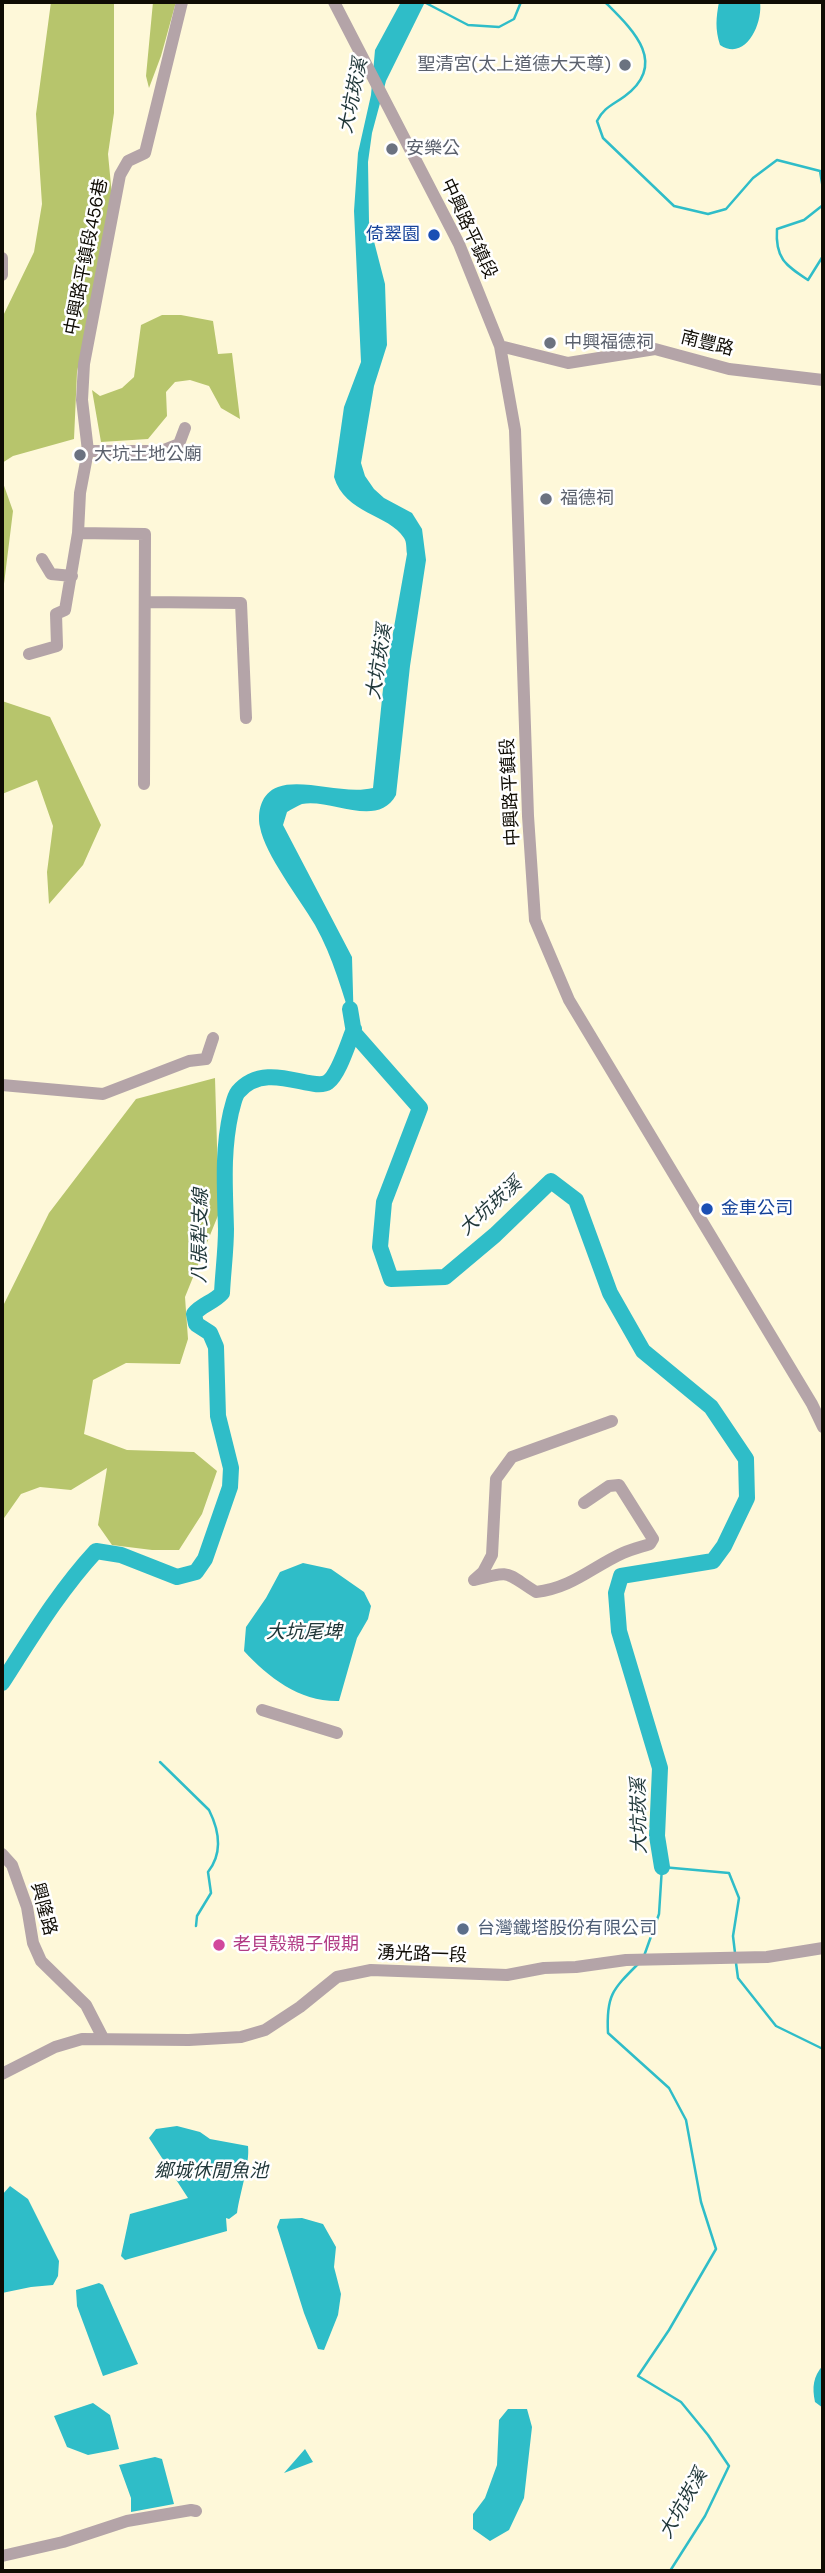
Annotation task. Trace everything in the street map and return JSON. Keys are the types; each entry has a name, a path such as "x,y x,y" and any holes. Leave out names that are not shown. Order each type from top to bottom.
{"street":[{"name":"中興路平鎮段456巷","path":"29,654 57,646 56,614 65,610 72,576 80,493 88,451 82,400 84,364 120,175 128,161 145,153 182,2"},
{"name":"中興路平鎮段","path":"334,2 459,244 500,346 516,430 528,816 536,920 569,1000 812,1404 823,1427"},
{"path":"2,258 2,275"},
{"name":"南豐路","path":"500,346 568,363 655,349 729,369 823,380"},
{"path":"88,451 160,451 179,444 185,428"},
{"path":"78,533 145,534 144,784"},
{"path":"42,559 51,573 72,576"},
{"path":"146,601 241,603 246,718"},
{"path":"2,1085 103,1094 189,1061 205,1059 213,1038"},
{"path":"584,1503 609,1486 619,1485 653,1539 650,1544 622,1554 581,1579 550,1591 536,1592 510,1574 501,1573 474,1580 483,1572 492,1555 496,1479 512,1457 612,1421"},
{"path":"262,1710 337,1733"},
{"name":"興隆路","path":"2,1854 12,1865 27,1907 33,1943 41,1961 86,2005 103,2038"},
{"name":"湧光路一段","path":"2,2074 55,2047 82,2039 188,2040 241,2036 264,2030 300,2007 337,1977 372,1970 507,1975 544,1968 576,1967 626,1960 767,1956 823,1948"},
{"path":"2,2556 63,2542 127,2521 196,2511"}],"green space":[{"path":"51,2 114,2 114,113 108,154 113,206 77,372 74,439 13,456 2,463 2,318 34,252 42,204 36,114"},
{"path":"153,2 176,2 149,88 146,76"},
{"path":"162,315 181,315 213,321 218,354 232,353 240,419 221,408 209,386 190,380 175,382 166,392 167,416 148,439 101,442 92,390 100,396 122,388 134,377 141,325"},
{"path":"2,480 13,511 2,600"},
{"path":"2,701 50,717 101,825 83,865 49,904 47,872 53,826 37,780 2,794"},
{"path":"215,1078 219,1213 185,1297 188,1339 180,1364 126,1363 93,1380 84,1434 127,1450 194,1452 217,1471 202,1514 179,1550 112,1545 98,1525 107,1468 71,1490 40,1487 21,1494 2,1521 2,1308 49,1213 136,1099"}],"water":[{"path":"401,2 425,2 386,81 372,133 368,162 369,222 385,284 387,345 374,386 361,463 365,476 374,489 384,498 412,513 422,529 426,560 410,666 396,795 388,805 378,810 302,804 287,812 283,825 352,957 354,1029 327,950 315,925 269,850 263,838 259,815 264,798 278,787 299,784 349,790 373,788 383,689 407,554 406,544 397,530 347,499 334,477 344,407 361,362 354,211 358,153 371,95 375,50"},
{"path":"719,2 760,2 756,29 751,38 738,48 729,49 720,45 716,24"},
{"name":"大坑尾埤","path":"303,1563 331,1569 364,1592 371,1606 368,1619 357,1638 339,1701 298,1693 275,1679 244,1651 246,1627 280,1572"},
{"name":"鄉城休閒魚池","path":"177,2126 200,2132 210,2139 248,2146 237,2213 229,2219 226,2218 227,2231 125,2260 121,2256 130,2214 188,2198 149,2138 156,2129"},
{"path":"10,2186 28,2199 59,2261 58,2276 53,2285 2,2293 2,2195"},
{"path":"302,2218 323,2224 336,2247 334,2267 341,2294 338,2315 324,2350 318,2349 304,2313 277,2227 280,2219"},
{"path":"99,2283 103,2285 138,2364 103,2376 77,2306 76,2290"},
{"path":"823,2365 823,2408 815,2402 814,2387 815,2378"},
{"path":"93,2403 110,2415 119,2449 88,2455 67,2447 54,2416"},
{"path":"508,2409 527,2409 532,2427 524,2498 509,2530 490,2541 473,2529 473,2514 485,2498 497,2465 499,2420"},
{"path":"305,2449 313,2462 284,2473"},
{"path":"155,2457 162,2459 174,2504 131,2512 131,2498 119,2465"}],"waterway":[{"path":"424,2 468,25 499,27 514,19 521,2"},
{"path":"605,2 635,35 645,59 644,71 638,84 606,109 597,121 603,138 674,206 708,214 726,209 753,178 777,160 820,171 823,189"},
{"path":"823,205 804,220 777,229 778,247 783,260 808,280 823,256"},
{"name":"大坑崁溪","path":"350,1009 354,1033 420,1108 384,1202 380,1247 391,1279 445,1277 495,1235 551,1181 576,1200 610,1293 643,1351 711,1407 746,1459 747,1498 724,1546 713,1561 621,1576 616,1593 619,1631 660,1768 657,1836 662,1867"},
{"name":"八張犁支線","path":"2,1683 58,1598 96,1551 121,1555 177,1577 196,1572 205,1559 230,1487 231,1468 218,1416 216,1347 210,1333 196,1324 194,1314 222,1293 226,1237 225,1156 234,1102 238,1092 249,1083 262,1078 275,1077 312,1084 328,1082 339,1065 354,1029"},
{"path":"160,1762 209,1810 216,1826 218,1850 208,1872 211,1893 197,1916 196,1926"},
{"path":"644,1956 659,1914 662,1867 729,1873 739,1898 733,1936 735,1953"},
{"path":"736,1963 738,1978 776,2026 823,2049"},
{"name":"大坑崁溪","path":"638,1964 612,1994 608,2010 608,2033 669,2088 686,2120 701,2202 716,2249 669,2330 638,2376 681,2402 729,2466 705,2516 670,2571"}],"place":[{"name":"聖清宮(太上道德大天尊)","path":"625,65"},
{"name":"安樂公","path":"392,149"},
{"name":"倚翠園","path":"434,235"},
{"name":"中興福德祠","path":"550,343"},
{"name":"大坑土地公廟","path":"80,455"},
{"name":"福德祠","path":"546,499"},
{"name":"金車公司","path":"707,1209"},
{"name":"台灣鐵塔股份有限公司","path":"463,1929"},
{"name":"老貝殼親子假期","path":"219,1945"}]}
